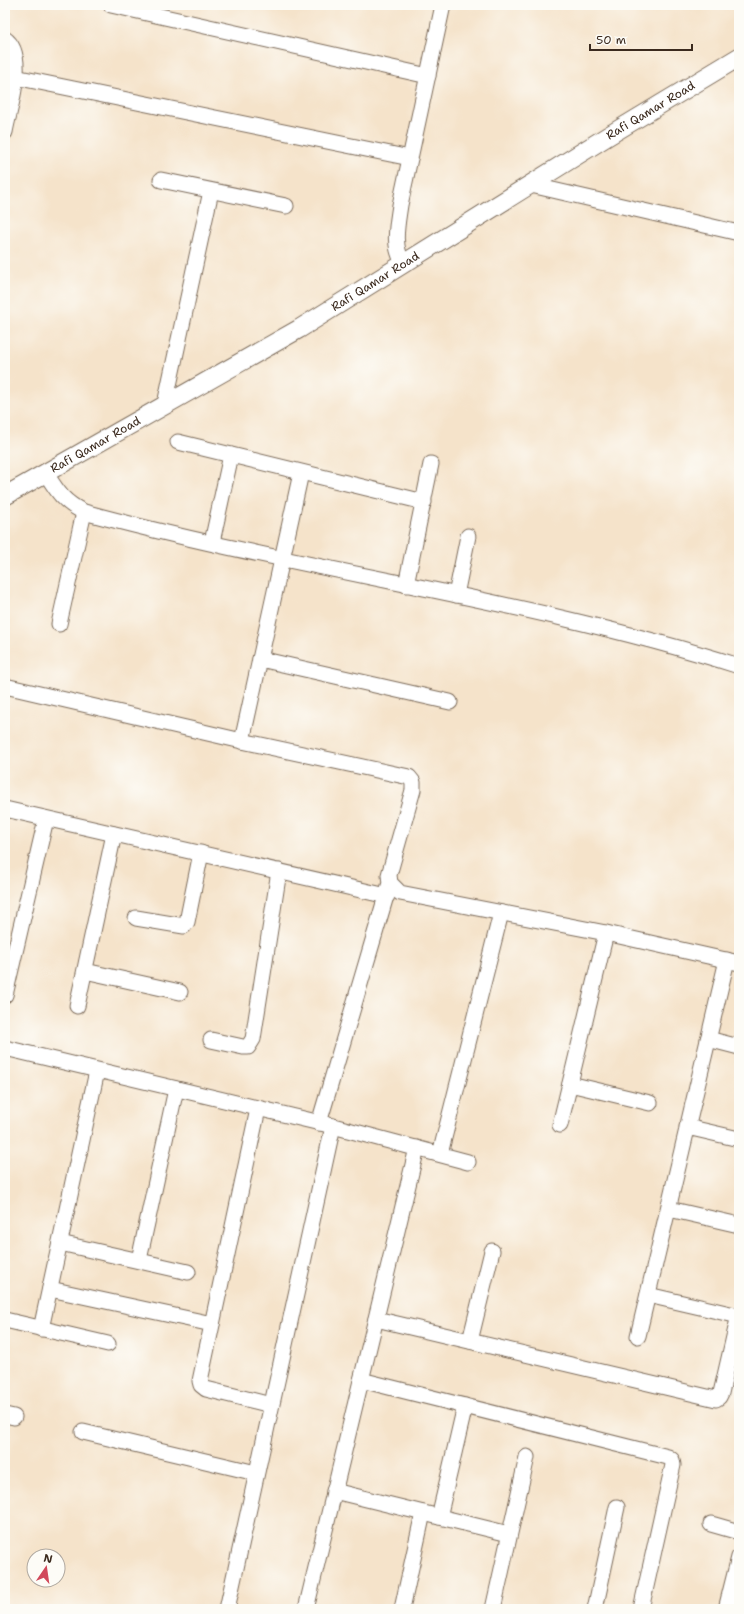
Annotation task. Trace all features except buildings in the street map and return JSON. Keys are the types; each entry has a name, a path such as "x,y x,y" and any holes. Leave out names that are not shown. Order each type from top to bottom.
{"street":[{"path":"112,5 428,76"},
{"path":"404,264 398,255 396,235 410,158 443,5"},
{"path":"5,39 9,41 14,51 17,66 5,132"},
{"name":"Rafi Qamar Road","path":"5,496 44,472 299,330 531,185 739,58"},
{"path":"15,77 410,158"},
{"path":"161,180 286,206"},
{"path":"531,185 739,233"},
{"path":"165,404 211,191"},
{"path":"178,442 424,502"},
{"path":"212,542 231,455"},
{"path":"406,585 431,464"},
{"path":"44,472 60,496 70,505 84,512 283,559 582,621 656,640 739,666"},
{"path":"242,741 301,472"},
{"path":"59,624 84,512"},
{"path":"456,595 468,536"},
{"path":"260,659 450,702"},
{"path":"5,686 242,741 409,777 413,782 413,790 391,866 388,889 326,1125 271,1405 227,1609"},
{"path":"5,809 279,871 388,889 409,896 606,933 733,961 708,1039 638,1336"},
{"path":"5,995 46,819"},
{"path":"77,1006 114,834"},
{"path":"136,918 184,926 187,922 201,854"},
{"path":"211,1040 248,1047 254,1039 279,871"},
{"path":"440,1154 501,913"},
{"path":"560,1125 606,933"},
{"path":"85,971 180,992"},
{"path":"708,1039 739,1047"},
{"path":"5,1048 326,1125 468,1162"},
{"path":"41,1329 97,1071"},
{"path":"570,1084 650,1103"},
{"path":"139,1260 176,1090"},
{"path":"258,1109 200,1381 201,1385 206,1389 271,1405"},
{"path":"688,1127 739,1139"},
{"path":"306,1609 417,1148"},
{"path":"669,1209 739,1225"},
{"path":"60,1243 188,1272"},
{"path":"470,1341 492,1251"},
{"path":"50,1289 212,1324"},
{"path":"376,1319 716,1399 719,1397 739,1316 648,1295"},
{"path":"5,1320 108,1344"},
{"path":"360,1380 668,1457 672,1460 673,1465 641,1609"},
{"path":"438,1516 465,1406"},
{"path":"83,1432 256,1473"},
{"path":"493,1609 527,1457"},
{"path":"334,1491 510,1534"},
{"path":"595,1609 617,1507"},
{"path":"402,1609 424,1513"},
{"path":"711,1524 739,1532"},
{"path":"726,1609 739,1557"}]}
